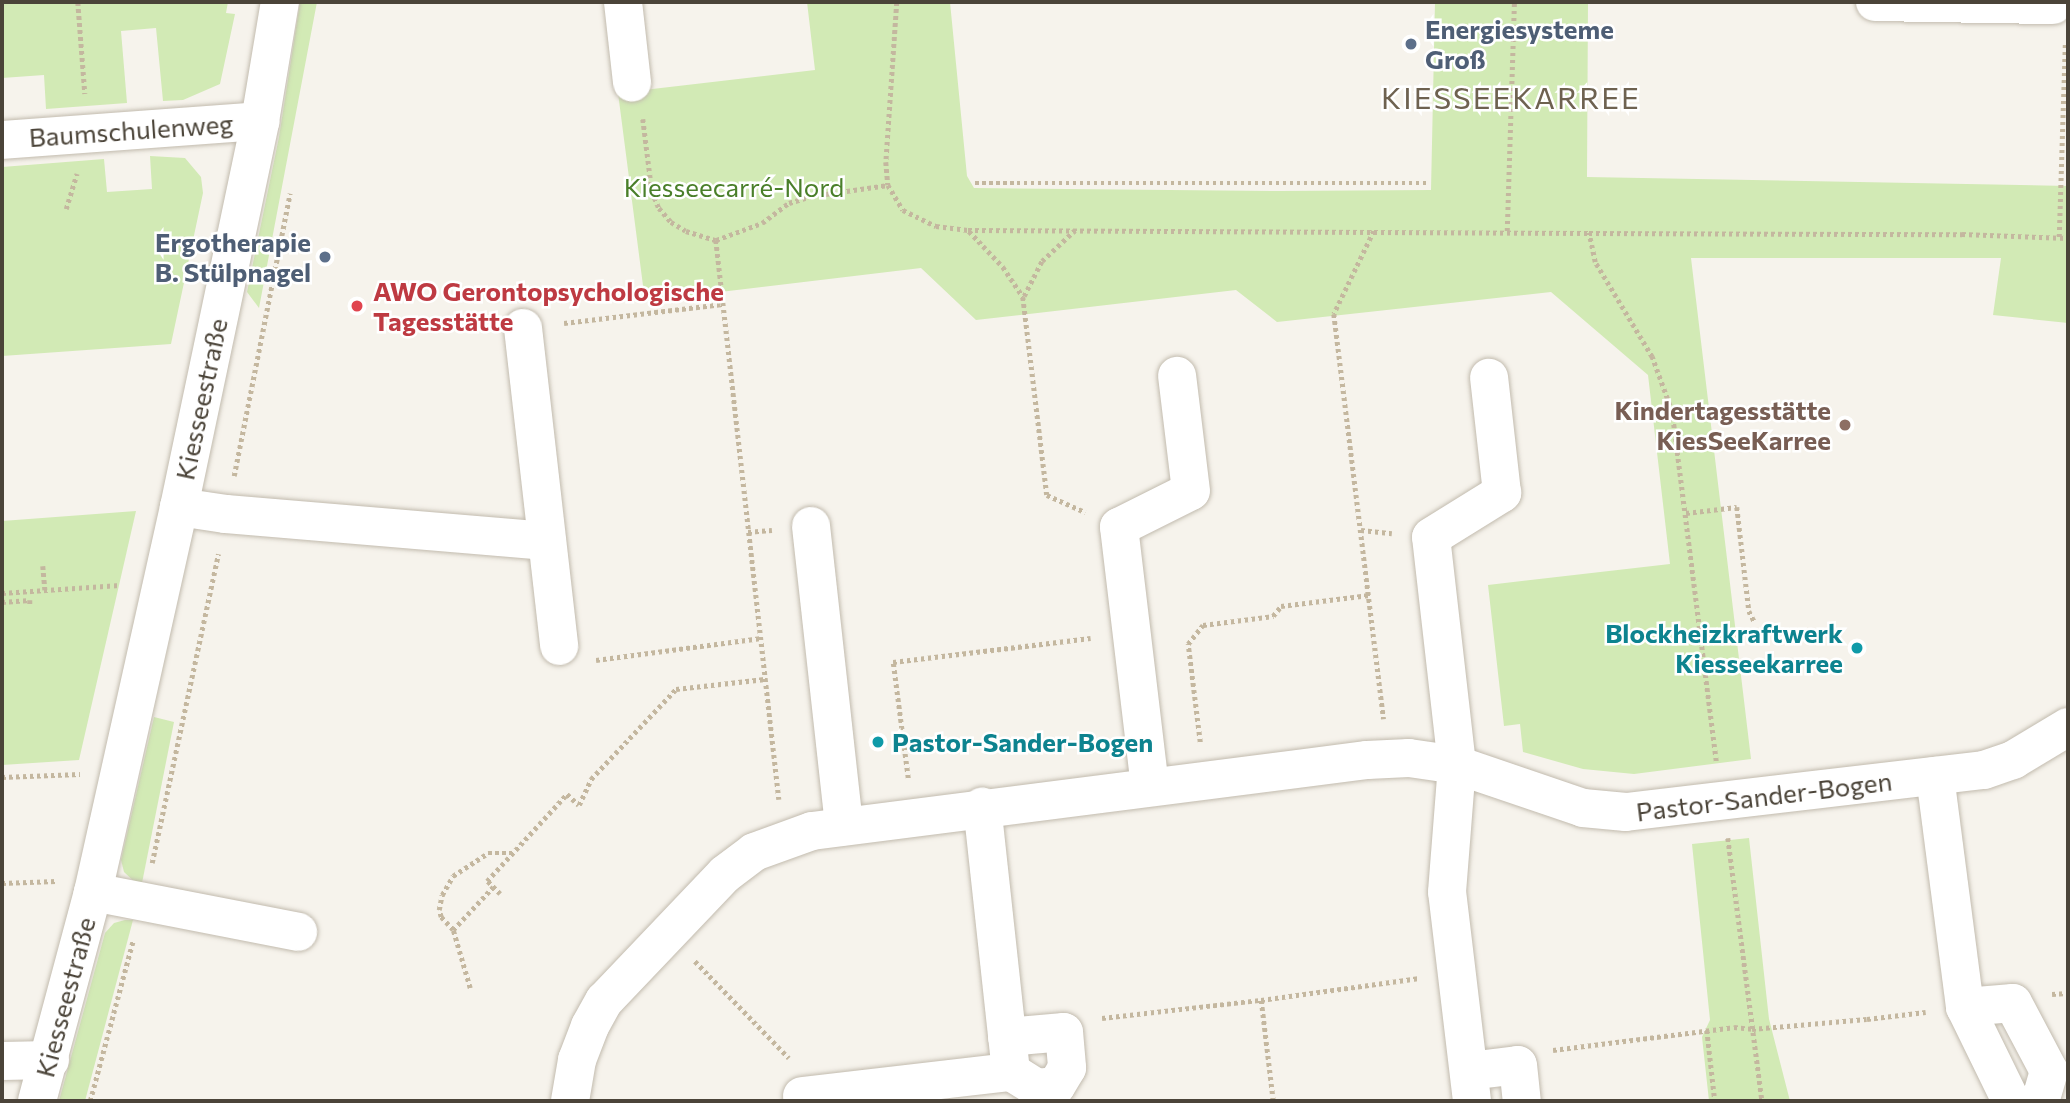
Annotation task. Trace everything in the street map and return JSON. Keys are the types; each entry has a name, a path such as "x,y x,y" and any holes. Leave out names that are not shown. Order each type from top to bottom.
{"street":[{"name":"Kiesseestraße","path":"37,1101 93,892 179,507 260,121 280,2"},
{"path":"623,2 632,82"},
{"path":"1875,2 2053,5"},
{"name":"Baumschulenweg","path":"2,140 260,121"},
{"path":"523,328 559,646"},
{"path":"1150,787 1119,527 1191,491 1177,376"},
{"path":"1489,378 1502,493 1431,537 1457,765 1447,892 1471,1086 1520,1083"},
{"name":"Kiesseestraße","path":"179,507 226,514 547,541"},
{"path":"811,526 844,826"},
{"name":"Pastor-Sander-Bogen","path":"570,1101 577,1059 594,1017 604,1001 725,874 754,852 783,840 844,826 982,807 1367,760 1409,758 1457,765 1543,797 1608,812 1723,802 1984,770 2013,760 2068,727"},
{"path":"1935,776 1965,1007 2011,1101"},
{"path":"802,1096 1009,1055 1064,1032 1067,1068 1056,1086 1037,1088 1009,1055 982,807"},
{"name":"Kiesseestraße","path":"93,892 298,932"},
{"path":"1965,1007 2013,1003 2049,1071 2041,1099 2036,1101"},
{"path":"2,1061 50,1060"}],"path":[{"path":"78,2 91,133"},
{"path":"897,2 886,162 888,185 903,210 936,226 968,230 1962,234 2068,238"},
{"path":"1507,231 1514,2"},
{"path":"2053,5 2066,8 2059,237"},
{"path":"632,82 639,90 652,191 659,208 671,222 686,231 716,240 762,223 789,203 812,195 888,185"},
{"path":"975,183 1426,183"},
{"path":"968,230 1003,267 1024,297 1047,495 1119,527"},
{"path":"1024,297 1042,261 1075,230"},
{"path":"1374,231 1334,314 1385,723"},
{"path":"1589,233 1595,261 1626,309 1662,377 1672,412 1762,1101"},
{"path":"716,240 783,840"},
{"path":"523,328 723,303"},
{"path":"1686,513 1737,507 1749,611 1754,621"},
{"path":"43,566 44,590"},
{"path":"2,593 132,584"},
{"path":"1200,746 1188,644 1203,625 1273,617 1281,606 1369,595"},
{"path":"2,602 30,600 30,605"},
{"path":"908,782 893,662 1132,633"},
{"path":"559,646 581,662 760,638"},
{"path":"500,894 486,881 567,794 579,805 591,779 676,690 765,679"},
{"path":"2,777 119,772"},
{"path":"470,988 453,930 441,917 439,910 442,895 453,876 488,853 512,853"},
{"path":"2,883 67,880 93,892"},
{"path":"453,930 493,887"},
{"path":"668,933 802,1071 802,1096"},
{"path":"1064,1032 1086,1020 1261,1000 1457,972"},
{"path":"1261,1000 1273,1101"},
{"path":"1520,1083 1534,1052 1707,1030 1867,1019 1965,1007"},
{"path":"1707,1030 1715,1101"}],"green space":[{"path":"2,2 228,2 226,13 235,14 220,84 183,100 163,101 156,28 121,31 127,103 46,109 44,75 2,78"},
{"path":"300,2 317,2 259,308 247,292 279,137"},
{"name":"Kiesseecarré-Nord","path":"807,2 950,2 967,176 974,188 1280,191 1431,190 1435,2 1588,2 1587,177 2068,186 2068,323 1993,315 2001,258 1691,258 1751,759 1634,774 1583,769 1523,752 1520,724 1504,726 1488,585 1670,564 1648,375 1551,292 1277,322 1236,290 976,320 921,268 645,301 618,93 815,70"},
{"path":"150,156 185,158 201,177 203,193 171,344 2,356 2,167 104,159 107,192 152,189"},
{"path":"136,511 79,760 2,765 2,521"},
{"path":"154,717 174,722 141,888 124,872 121,860"},
{"path":"1749,838 1769,1019 1790,1101 1709,1101 1702,1037 1710,1020 1692,844"},
{"path":"133,920 85,1101 59,1101 105,933 114,923"}],"place":[{"name":"Energiesysteme Groß","path":"1411,44"},
{"name":"Ergotherapie B. Stülpnagel","path":"325,257"},
{"name":"AWO Gerontopsychologische Tagesstätte","path":"357,306"},
{"name":"Kindertagesstätte KiesSeeKarree","path":"1845,425"},
{"name":"Blockheizkraftwerk Kiesseekarree","path":"1857,648"},
{"name":"Pastor-Sander-Bogen","path":"878,742"}],"district":[{"name":"KIESSEEKARREE","path":"1511,97"}]}
